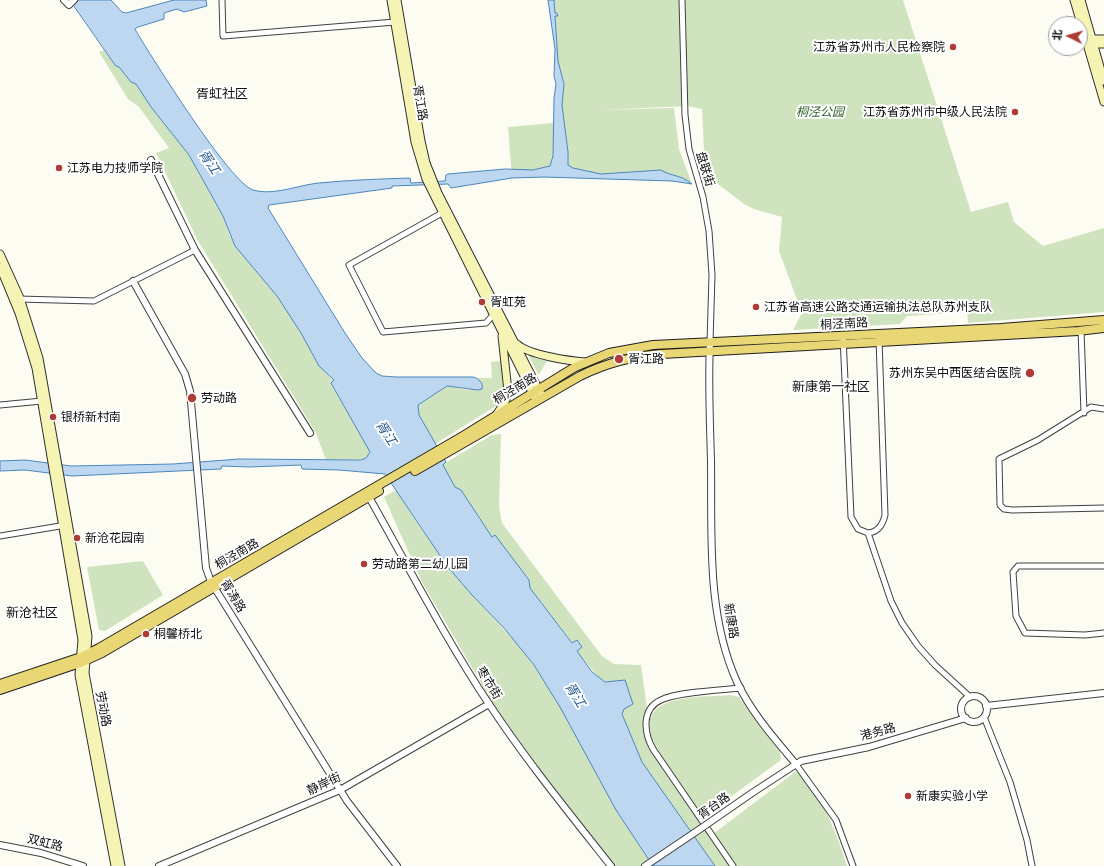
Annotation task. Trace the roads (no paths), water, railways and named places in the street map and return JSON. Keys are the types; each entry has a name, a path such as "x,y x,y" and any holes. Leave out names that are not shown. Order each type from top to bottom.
{"main road":[{"name":"胥江路","path":"391,0 422,157 439,201 442,213 501,328 538,394"},
{"name":"胥江路","path":"397,0 422,157"},
{"path":"1074,0 1104,82"},
{"path":"1081,0 1089,41 1104,102"},
{"path":"1089,41 1104,39"},
{"path":"1089,41 1104,44"},
{"name":"胥江路","path":"439,201 514,340 538,394"},
{"name":"劳动路","path":"0,254 39,358 55,463"},
{"name":"劳动路","path":"0,267 17,299 31,350 55,463 88,636 79,675 115,866"},
{"name":"桐泾南路","path":"879,338 1104,320"},
{"path":"497,414 506,399 508,388 501,328"},
{"name":"桐泾南路","path":"0,684 102,653 213,585 538,394 586,362 609,353 639,346 710,342 843,340 1104,328"},
{"path":"514,340 527,350 570,360 586,362"},
{"name":"桐泾南路","path":"444,450 497,414 590,371 627,360 654,355 710,353 843,340"},
{"name":"桐泾南路","path":"213,585 369,497 388,483"},
{"name":"桐泾南路","path":"0,690 83,659"},
{"name":"劳动路","path":"83,659 121,866"}],"street":[{"path":"222,0 223,36 395,22"},
{"name":"盘联街","path":"682,0 685,116 689,149 703,197 709,231 712,275 710,342"},
{"path":"151,160 195,250 310,433"},
{"path":"442,213 349,265 379,326 383,332 486,323 494,314"},
{"path":"17,299 94,300 195,250"},
{"name":"胥涛路","path":"133,281 185,374 190,390 206,568 213,585 340,790 397,866"},
{"path":"1080,330 1084,413"},
{"path":"843,340 851,517 858,529 868,533 878,528 883,523 884,514 879,338"},
{"name":"新康路","path":"710,342 712,541 715,590 724,642 733,670 741,688 770,732 795,763 836,820 853,866"},
{"path":"0,404 42,401"},
{"path":"1104,409 1091,408 999,459 1000,505 1004,509 1104,508"},
{"name":"枣市街","path":"369,497 448,636 489,704 559,801 611,866"},
{"path":"0,536 66,525"},
{"path":"868,533 891,601 902,623 918,646 935,665 970,697"},
{"path":"1104,566 1018,566 1013,572 1016,616 1026,633 1085,635 1104,633"},
{"path":"733,866 653,749 645,725 651,708 662,699 678,695 741,688"},
{"path":"986,706 1104,693"},
{"path":"984,717 977,721 966,718 962,711 962,706 966,699 974,696 982,699 986,706 984,717 1010,782 1027,840 1032,866"},
{"name":"静岸街","path":"159,866 340,790 489,704"},
{"name":"港务路","path":"795,763 869,747 966,718"},
{"name":"胥台路","path":"645,866 795,763"},
{"name":"双虹路","path":"0,845 41,853 83,866"}],"water":[{"name":"胥江","path":"70,0 111,0 122,12 126,13 174,0 206,0 207,6 184,12 177,9 164,13 164,19 135,29 157,65 227,166 242,182 253,190 269,192 286,190 311,184 353,180 410,178 411,183 445,181 446,175 448,174 505,169 533,170 550,166 553,156 554,98 556,84 554,76 555,49 548,0 554,0 555,13 557,13 558,16 555,16 558,61 564,84 562,105 568,152 568,165 573,168 601,174 661,170 684,179 692,184 672,181 544,177 512,178 451,188 448,184 392,186 392,188 269,205 268,208 345,333 362,358 376,373 382,376 396,377 473,377 479,380 482,389 478,390 447,386 418,405 419,415 446,462 443,465 455,487 461,490 492,537 495,535 529,580 530,588 572,643 577,640 582,647 577,651 592,672 605,682 625,680 633,704 624,709 622,714 642,762 715,866 653,866 616,810 560,707 534,665 504,628 472,595 447,566 385,474 339,470 302,469 301,465 249,467 222,466 221,469 72,476 25,470 0,471 0,461 25,460 71,466 173,464 239,459 361,460 366,458 370,452 331,383 334,380 319,366 301,333 277,296 235,246 223,216 189,155 151,107 136,84 131,82 119,67 116,66"}],"place":[{"name":"江苏省苏州市人民检察院","path":"953,47"},
{"name":"江苏省苏州市中级人民法院","path":"1015,112"},
{"name":"江苏电力技师学院","path":"59,168"},
{"name":"胥虹苑","path":"482,302"},
{"name":"江苏省高速公路交通运输执法总队苏州支队","path":"756,307"},
{"name":"胥江路","path":"619,359"},
{"name":"苏州东吴中西医结合医院","path":"1030,373"},
{"name":"劳动路","path":"192,398"},
{"name":"银桥新村南","path":"53,417"},
{"name":"新沧花园南","path":"77,538"},
{"name":"劳动路第二幼儿园","path":"364,564"},
{"name":"桐馨桥北","path":"146,634"},
{"name":"新康实验小学","path":"908,796"}],"district":[{"name":"胥虹社区","path":"222,94"},
{"name":"新康第一社区","path":"831,387"},
{"name":"新沧社区","path":"32,613"}],"park label":[{"name":"桐泾公园","path":"820,112"}]}
